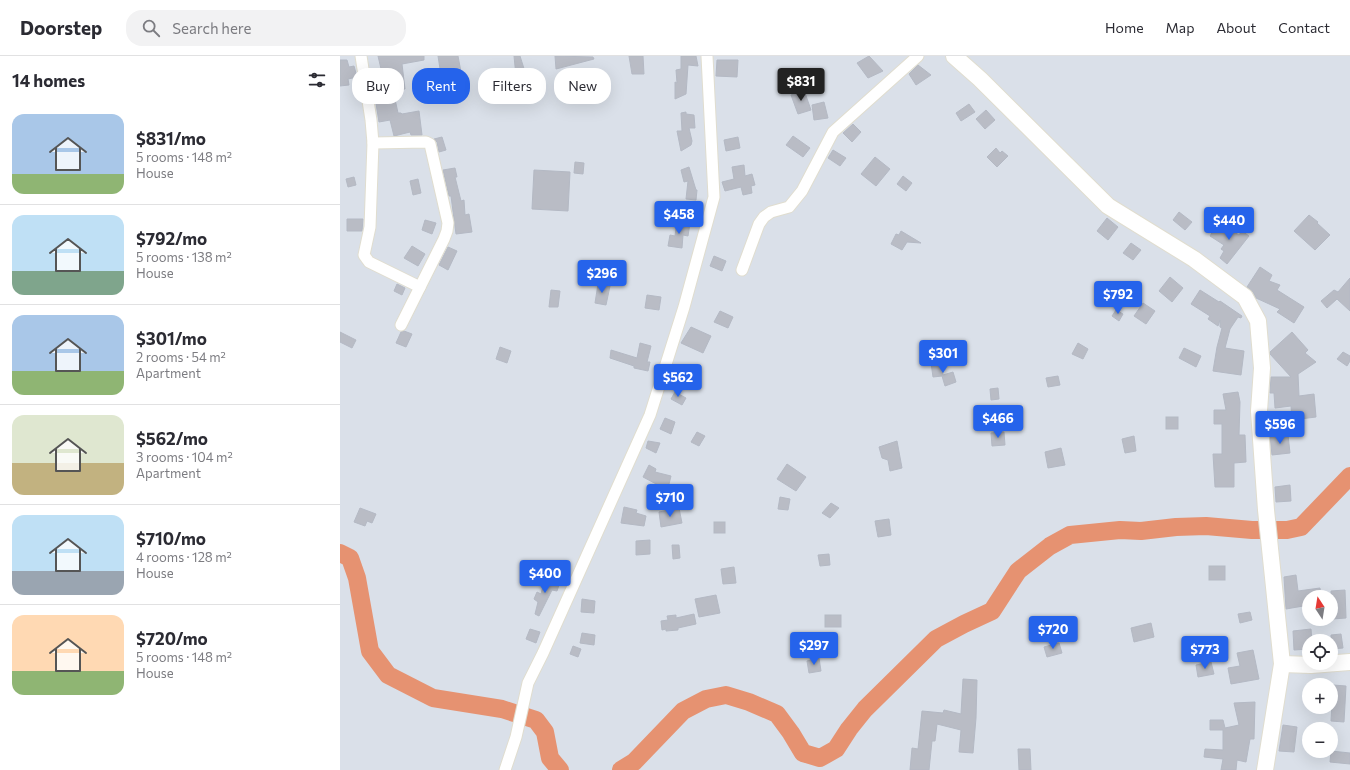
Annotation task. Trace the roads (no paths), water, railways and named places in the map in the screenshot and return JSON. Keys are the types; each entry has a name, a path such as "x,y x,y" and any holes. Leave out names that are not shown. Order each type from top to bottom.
{"main road":[{"path":"954,56 980,78 1108,206 1194,259 1244,298 1258,321 1262,368 1259,411 1266,510 1275,609 1282,664 1265,770"},
{"path":"1282,664 1311,665 1350,662"}],"street":[{"path":"361,56 373,143 370,226 364,255 369,262 420,287"},
{"path":"505,770 516,737 528,682 543,653 650,415 684,307 714,197 707,56"},
{"path":"742,270 759,224 764,217 771,212 789,207 802,191 833,132 918,56"},
{"path":"373,143 426,142 430,144 448,223 444,239 401,325"}],"waterway":[{"path":"621,770 634,762 683,711 706,699 726,695 749,702 777,714 803,753 820,758 836,749 849,729 865,709 936,639 992,611 1018,571 1050,546 1070,535 1120,530 1141,531 1176,527 1206,526 1252,530 1287,530 1301,527 1350,476"},
{"path":"340,553 350,558 357,578 370,651 388,675 433,698 502,709 536,720 545,732 550,758 560,770"}]}
